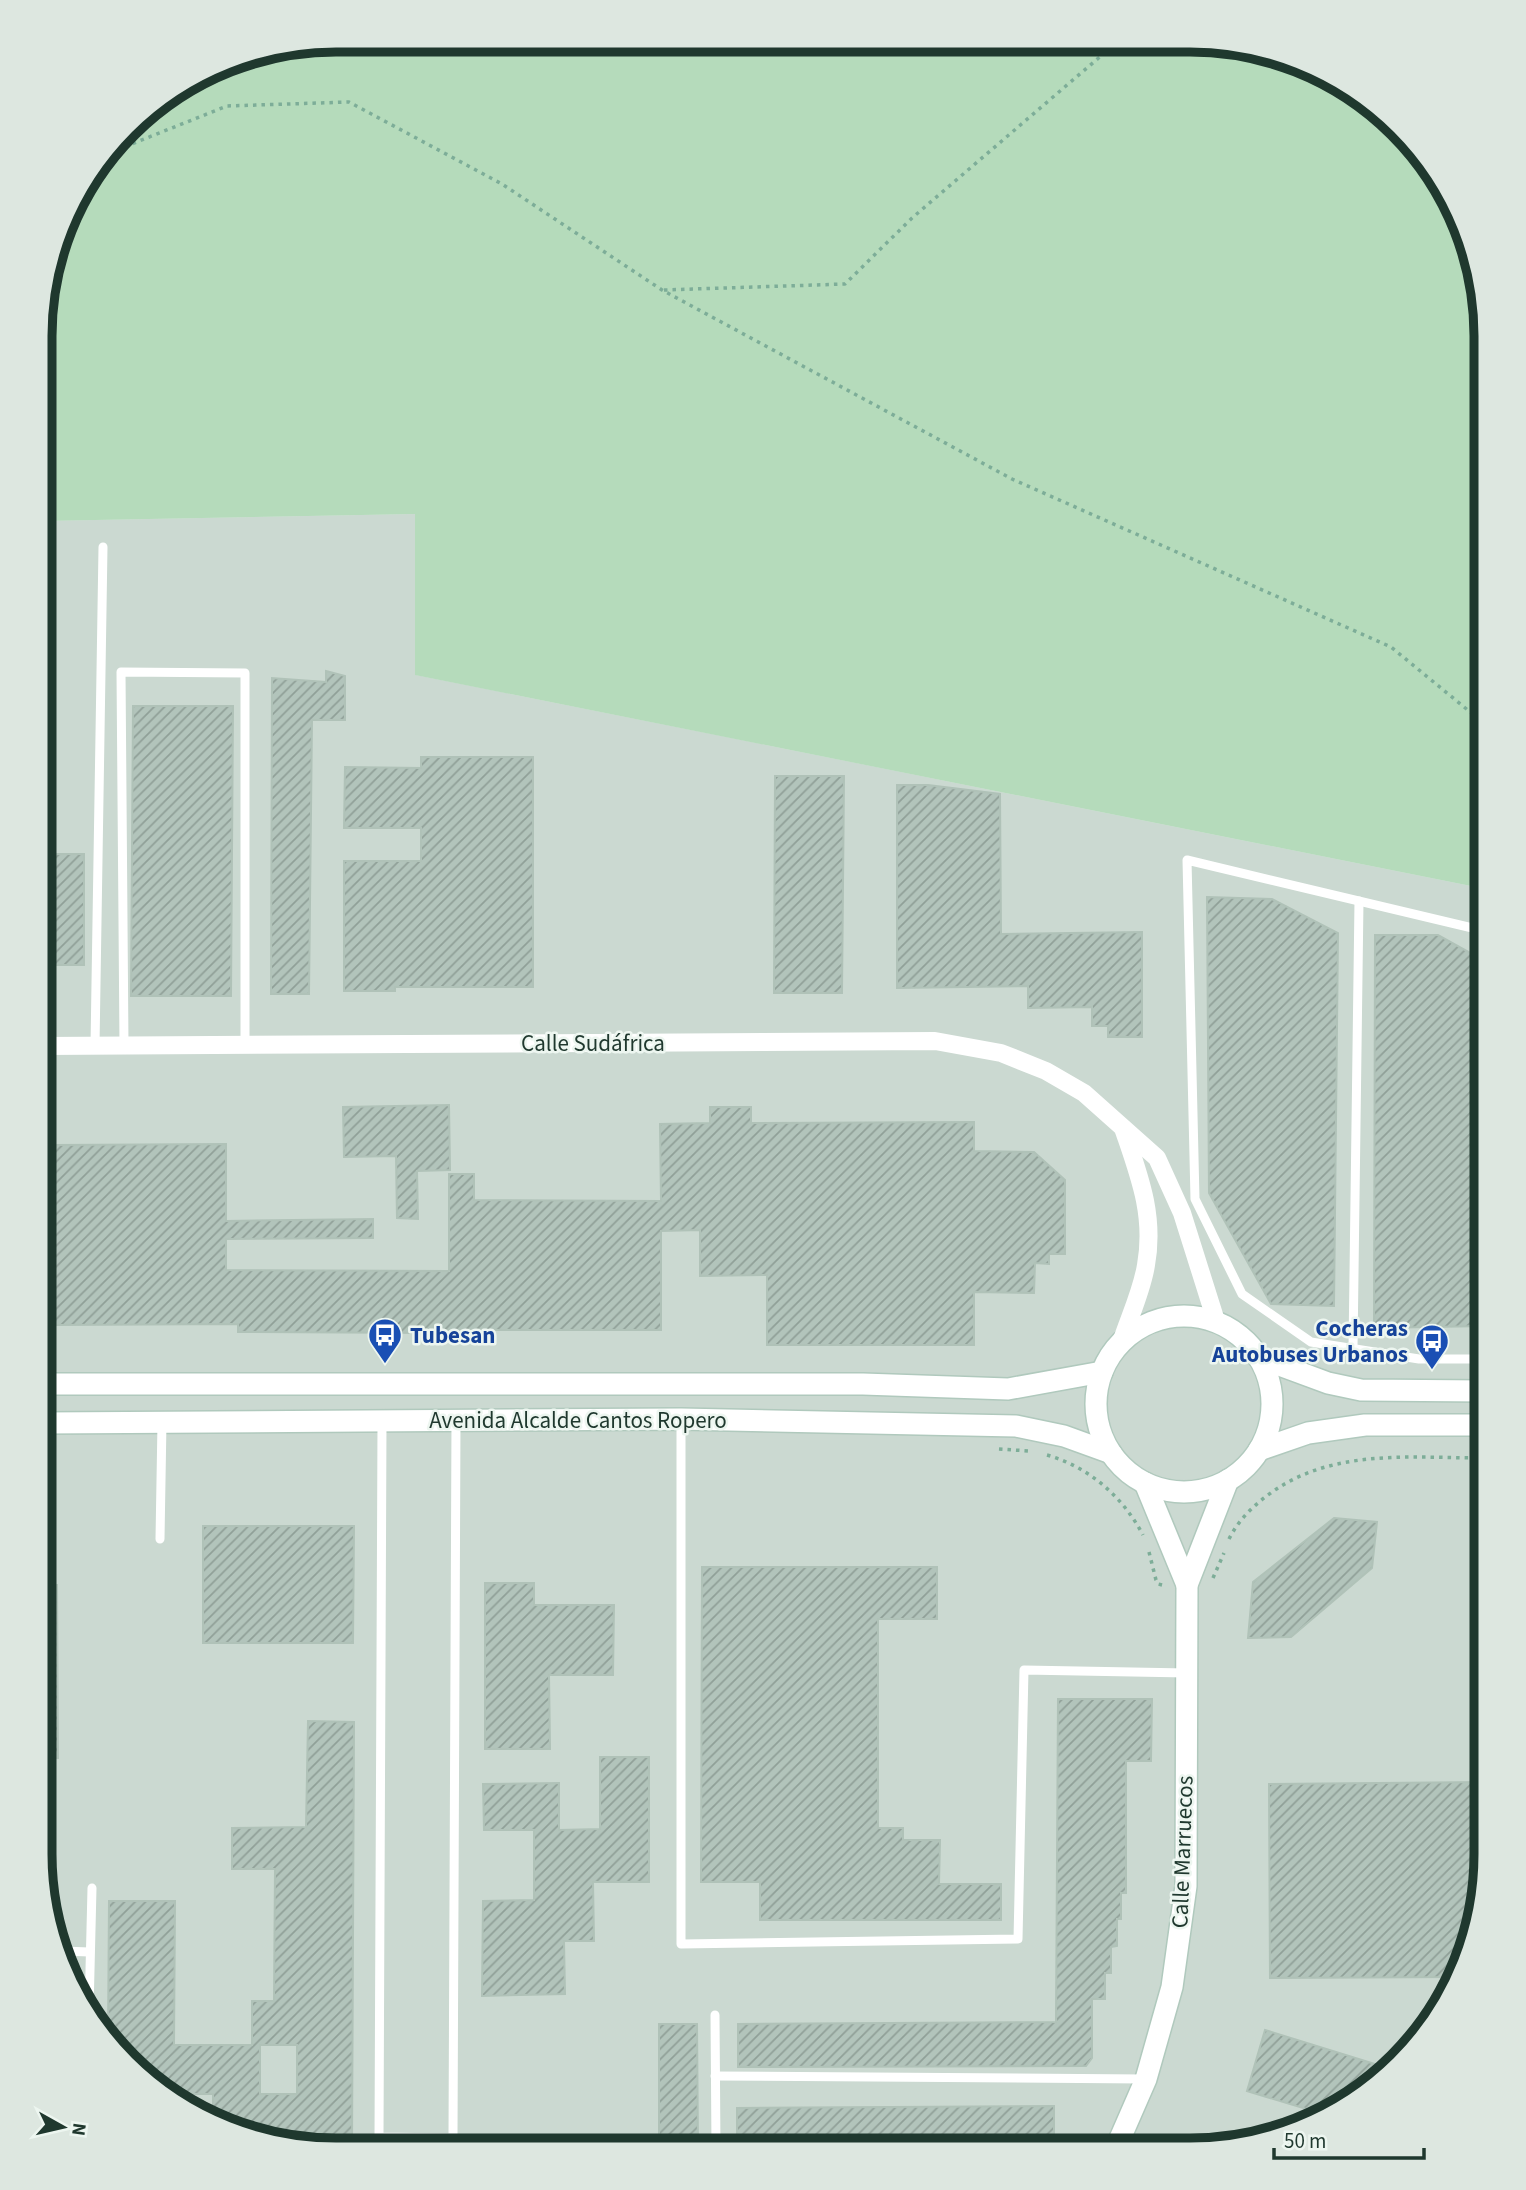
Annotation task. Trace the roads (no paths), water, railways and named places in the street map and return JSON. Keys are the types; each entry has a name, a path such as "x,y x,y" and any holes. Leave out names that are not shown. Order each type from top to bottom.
{"main road":[{"path":"1191,1315 1216,1321 1240,1336 1258,1357 1268,1379 1272,1403 1269,1428 1259,1450 1245,1467 1228,1480 1202,1490 1173,1491 1145,1483 1126,1470 1111,1453 1099,1427 1096,1400 1102,1372 1121,1343 1141,1326 1165,1317 1191,1315"},
{"path":"1258,1357 1328,1383 1361,1390 1474,1391"},
{"name":"Avenida Alcalde Cantos Ropero","path":"52,1384 863,1384 1008,1389 1102,1372"},
{"name":"Avenida Alcalde Cantos Ropero","path":"52,1423 681,1419 1016,1426 1064,1436 1111,1453"},
{"path":"1259,1450 1308,1433 1365,1425 1474,1425"},
{"name":"Calle Marruecos","path":"1120,2138 1146,2080 1172,1987 1186,1886 1188,1585 1228,1480"},
{"name":"Calle Marruecos","path":"1145,1483 1188,1585"}],"street":[{"name":"Calle Sudáfrica","path":"52,1046 935,1041 1000,1053 1046,1071 1084,1093 1157,1158 1182,1213 1216,1321"},
{"path":"1121,1343 1146,1266 1149,1225 1143,1185 1122,1125"}],"lane":[{"path":"95,1046 103,547"},
{"path":"124,1046 121,671 245,673 245,1045"},
{"path":"1474,928 1187,860 1195,1199 1242,1294 1311,1342 1419,1359 1474,1359"},
{"path":"1353,1348 1359,901"},
{"path":"681,1419 681,1944 1018,1939 1024,1670 1186,1673"},
{"path":"382,1421 379,2137 453,2137 456,1420"},
{"path":"160,1539 162,1423"},
{"path":"89,1991 92,1888"},
{"path":"70,1951 89,1952"},
{"path":"715,2015 716,2138"},
{"path":"715,2076 1146,2080"}],"place":[{"name":"Tubesan","path":"385,1365"},
{"name":"Cocheras Autobuses Urbanos","path":"1432,1371"}]}
